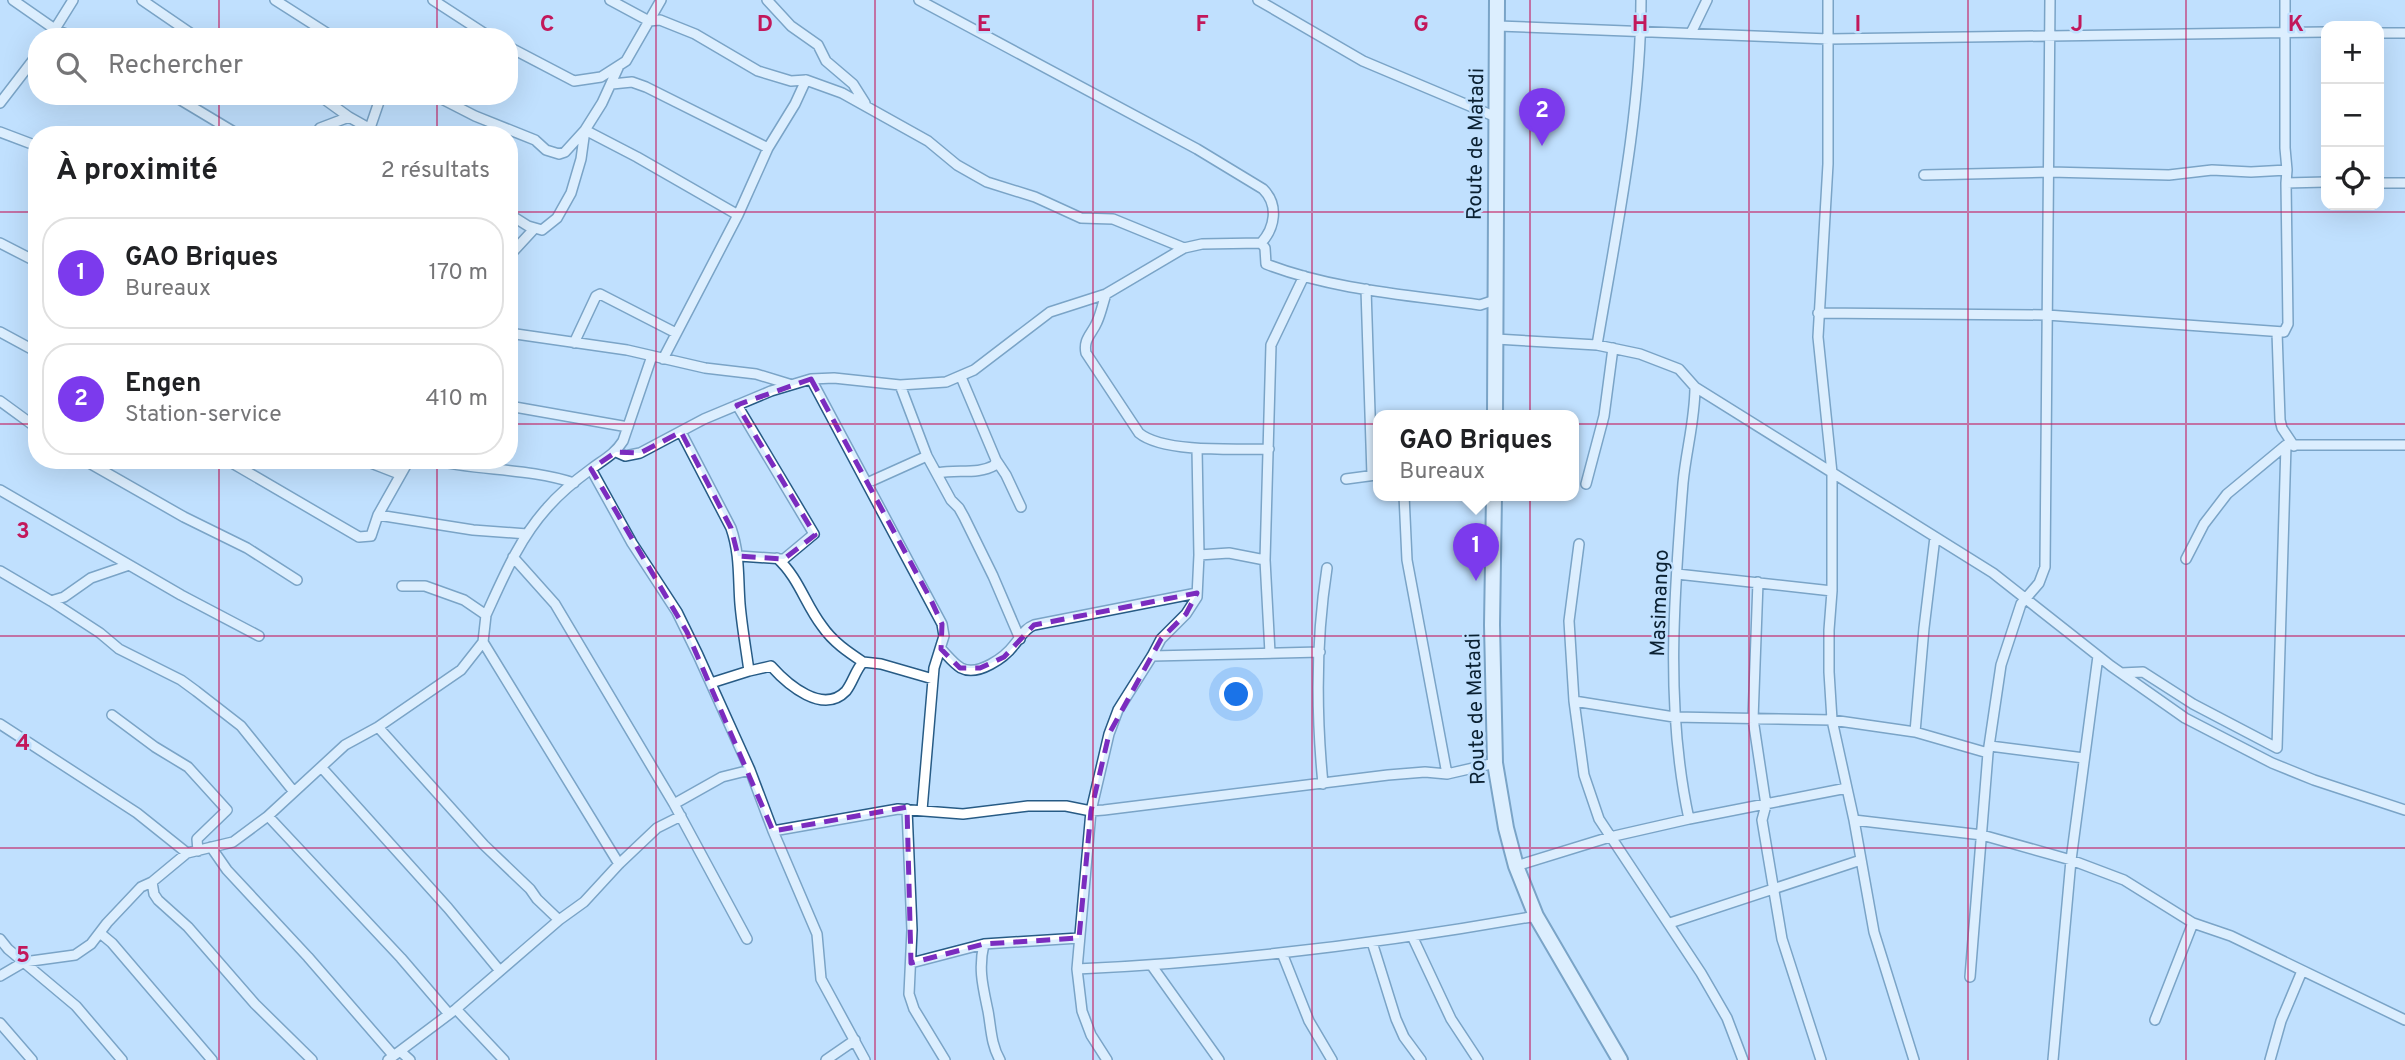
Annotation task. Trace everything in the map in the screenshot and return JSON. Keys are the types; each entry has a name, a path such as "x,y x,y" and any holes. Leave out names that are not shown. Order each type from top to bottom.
{"highway":[{"name":"Route de Matadi","path":"1495,410 1497,0"},
{"name":"Route de Matadi","path":"1494,501 1492,625 1495,763 1499,794 1516,866 1536,916 1620,1060"}],"street":[{"path":"13,0 47,28"},
{"path":"56,28 73,0"},
{"path":"142,0 183,28"},
{"path":"275,0 319,28"},
{"path":"433,0 473,28"},
{"path":"610,0 649,21 660,20 695,34 758,71 790,82 806,80 829,87 928,141 957,165 987,182 1035,197 1081,218 1113,219 1185,248"},
{"path":"518,52 575,81 601,77 626,61 661,0"},
{"path":"767,0 791,26 818,45 826,61 853,85 866,105"},
{"path":"616,452 625,456 640,453 737,405 789,384 811,379 834,377 900,385 946,382 961,377 1005,349 1049,312 1106,294 1185,248 1202,244 1261,243 1270,233 1272,202 1263,189 1197,149 919,0"},
{"path":"1258,0 1363,61 1496,117"},
{"path":"1597,345 1630,141 1641,0"},
{"path":"1691,33 1707,0"},
{"path":"1828,0 1828,164 1818,337 1832,473 1832,591 1829,630 1832,720 1854,820 1874,932 1914,1060"},
{"path":"1970,977 1989,749 2001,665 2021,604 2027,600 2045,567 2050,0"},
{"path":"1818,313 2047,315 2284,332 2288,324 2286,0"},
{"path":"1498,26 1829,38 2321,32"},
{"path":"2384,33 2405,33"},
{"path":"0,103 28,67"},
{"path":"518,134 534,140 547,150 559,154 565,152 585,130 612,84 618,68"},
{"path":"663,359 738,215 768,148 806,80"},
{"path":"612,84 632,82 646,87 768,148"},
{"path":"189,105 224,126"},
{"path":"332,105 366,126"},
{"path":"371,126 378,105"},
{"path":"453,105 498,126"},
{"path":"325,126 349,117"},
{"path":"585,130 738,215"},
{"path":"518,219 534,229 542,230 557,218 571,193 581,159 585,130"},
{"path":"0,132 28,143"},
{"path":"1924,175 2050,172 2169,175 2212,170 2287,170"},
{"path":"2286,183 2321,182"},
{"path":"2384,183 2405,183"},
{"path":"518,246 534,229"},
{"path":"0,243 28,257"},
{"path":"1261,243 1265,248 1266,264 1304,276 1366,289 1480,305 1495,300"},
{"path":"1270,653 1265,560 1271,345 1304,276"},
{"path":"1366,289 1373,434"},
{"path":"1106,294 1096,326 1084,346 1086,353 1145,438 1196,449 1269,449"},
{"path":"574,343 596,296 600,295 676,333"},
{"path":"0,332 28,347"},
{"path":"2121,673 2143,672 2193,704 2277,748 2290,446 2280,420 2277,332"},
{"path":"518,334 652,356 716,370 756,374 789,384"},
{"path":"1496,339 1597,345 1640,354 1679,369 1695,387 1993,573 2098,656 2185,718 2272,763 2405,810"},
{"path":"1586,484 1604,415 1613,348"},
{"path":"0,976 24,962 75,955 91,944 141,887 152,882 187,853 233,842 268,816 345,745 378,727 461,670 483,642 485,615 527,534 547,507 591,469 616,452 623,441 652,356"},
{"path":"961,377 996,460 1021,507"},
{"path":"811,379 942,624 944,636 933,679 922,810"},
{"path":"900,385 927,456 951,500 959,508 993,576 1020,639"},
{"name":"Masimango","path":"1689,819 1680,776 1674,717 1677,574 1684,472 1695,387"},
{"path":"0,401 28,421"},
{"path":"737,405 814,534 784,559 739,556"},
{"path":"518,408 628,427"},
{"path":"681,432 731,528 739,556 740,603 749,670"},
{"path":"2186,559 2204,524 2227,494 2290,446 2405,445"},
{"path":"1107,1060 1091,1035 1082,1011 1077,969 1091,811 1109,734 1118,710 1161,639 1186,614 1197,593 1199,555 1196,449"},
{"path":"867,483 927,456"},
{"path":"938,473 954,470 981,471 995,465 996,460"},
{"path":"100,469 184,517 247,548 297,580"},
{"path":"242,469 359,537 371,536 378,515 403,469"},
{"path":"386,469 399,474"},
{"path":"487,469 544,475 574,483"},
{"path":"591,469 632,543 677,611 750,769 817,934 821,979 865,1060"},
{"path":"1346,479 1373,475"},
{"path":"0,491 259,636"},
{"path":"1404,501 1407,560 1447,774"},
{"path":"378,515 473,530 527,534"},
{"path":"1916,732 1924,628 1935,537"},
{"path":"1579,544 1569,621 1574,701 1584,775 1599,819 1670,923 1727,1018 1743,1060"},
{"path":"1199,555 1228,553 1265,560"},
{"path":"513,557 555,604 681,816 747,939"},
{"path":"777,558 793,575 830,637 863,662 881,664 933,679"},
{"path":"51,601 64,597 91,578 129,565"},
{"path":"1323,784 1317,722 1320,613 1326,568"},
{"path":"0,571 100,633 119,649 181,680 196,691 241,726 294,792"},
{"path":"1677,574 1832,591"},
{"path":"1758,582 1753,719 1766,805 1762,820 1782,939 1821,1060"},
{"path":"402,586 425,586 464,600 485,615"},
{"path":"941,649 960,668 968,671 1004,657 1025,630 1034,625 1197,593"},
{"path":"483,642 619,864"},
{"path":"1153,656 1320,652"},
{"path":"2053,1060 2071,860 2098,656"},
{"path":"710,683 771,666 788,685 816,698 833,699 838,698 850,685 863,662"},
{"path":"1574,701 1674,717 1832,720 1916,732 1989,749 2084,758"},
{"path":"112,715 155,747 188,767 227,810 197,839 198,850"},
{"path":"0,724 137,813 187,853"},
{"path":"378,727 488,850 530,888 537,899 559,920"},
{"path":"773,831 898,809 963,814 1028,806 1066,806 1091,811 1388,775 1424,772 1447,774 1495,763"},
{"path":"322,768 448,908 500,971"},
{"path":"674,804 722,777 750,769"},
{"path":"1516,866 1610,837 1847,788"},
{"path":"907,809 911,963 909,994 914,1009 945,1060"},
{"path":"268,816 453,1012 504,1060"},
{"path":"394,1055 453,1012 559,920 584,902 657,828 681,816"},
{"path":"1854,820 1982,835 2071,860 2124,880 2193,923 2231,936 2405,1020"},
{"path":"211,847 227,870 394,1055 410,1060"},
{"path":"1670,923 1861,860"},
{"path":"152,882 158,900 188,927 262,1012 312,1060"},
{"path":"1077,969 1152,966 1413,938 1536,916"},
{"path":"2155,1020 2193,923"},
{"path":"100,933 212,1060"},
{"path":"911,963 984,944 1079,938"},
{"path":"1413,938 1451,1019 1478,1060"},
{"path":"0,939 76,1006 121,1060"},
{"path":"1372,942 1396,1020 1404,1037 1421,1060"},
{"path":"984,944 981,981 993,1042 1000,1060"},
{"path":"1282,953 1309,1021 1332,1060"},
{"path":"1152,966 1219,1060"},
{"path":"2270,1060 2281,1021 2302,971"},
{"path":"0,1023 32,1060"},
{"path":"826,1060 855,1040"}],"highlighted area":[{"path":"811,379 930,598 942,624 941,649 960,668 980,668 1004,657 1034,625 1197,593 1186,614 1161,639 1109,734 1091,811 1079,938 984,944 911,963 907,807 773,831 687,632 591,469 616,452 640,453 681,432 731,528 738,556 784,559 815,535 737,405"}],"place":[{"name":"Engen","path":"1542,146"},
{"name":"GAO Briques","path":"1476,581"}]}
